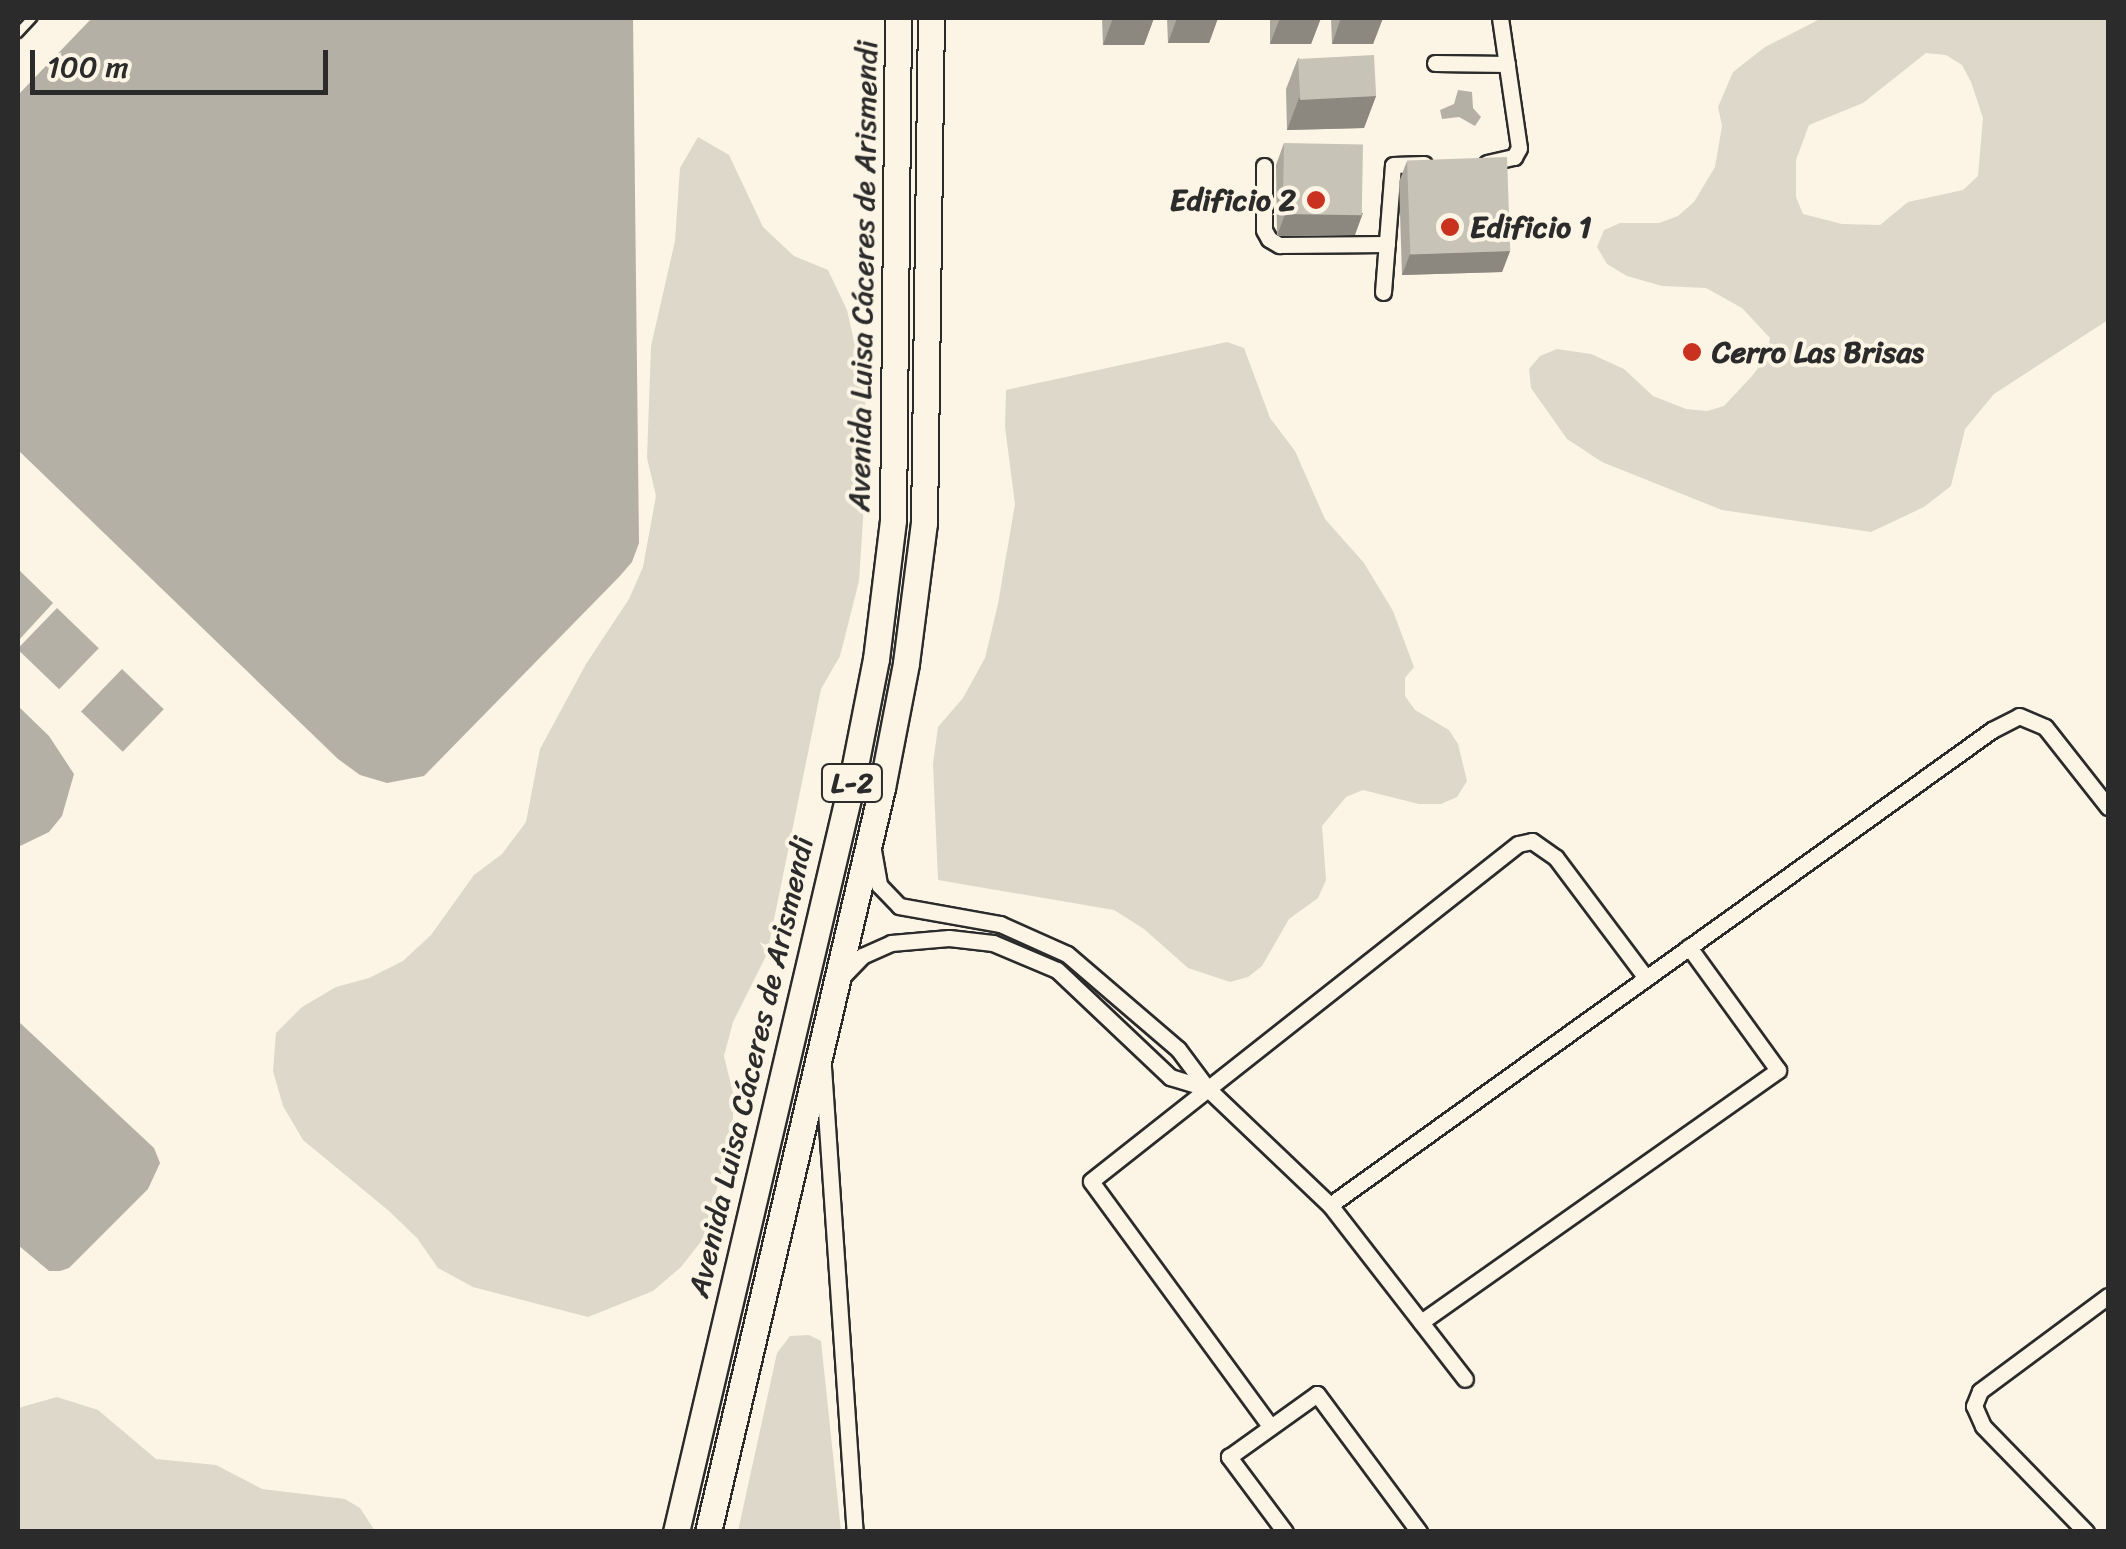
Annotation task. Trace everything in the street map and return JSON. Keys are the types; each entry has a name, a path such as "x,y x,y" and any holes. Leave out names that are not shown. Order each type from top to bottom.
{"main road":[{"name":"Avenida Luisa Cáceres de Arismendi","path":"676,1532 852,781 876,658 893,520 898,18"},
{"name":"Avenida Luisa Cáceres de Arismendi","path":"708,1532 870,837 906,664 924,523 931,18"}],"street":[{"path":"1465,164 1500,163 1514,157 1519,148 1500,18"},
{"path":"1435,64 1507,64"},
{"path":"1383,292 1393,165 1447,164"},
{"path":"1264,166 1264,230 1268,239 1279,245 1387,244"},
{"path":"1330,1205 1992,730 2019,716 2045,727 2108,807"},
{"path":"870,837 879,885 899,906 1000,924 1068,954 1178,1049 1208,1088 1330,1205 1465,1378"},
{"path":"1270,1426 1090,1181 1518,844 1532,841 1556,858 1646,978"},
{"path":"835,984 862,956 891,943 948,938 994,942 1058,970 1170,1077 1208,1088"},
{"path":"1027,954 1035,938"},
{"path":"1420,1322 1778,1070 1689,948"},
{"path":"1139,1047 1156,1030"},
{"name":"L-2","path":"820,1046 831,1139 854,1532"},
{"path":"2086,1532 1982,1426 1974,1406 1980,1391 2108,1296"},
{"path":"1285,1532 1229,1457 1317,1394 1418,1532"}],"lane":[{"path":"18,33 32,18"}],"shaded area":[{"path":"92,18 633,18 639,543 632,562 619,577 424,776 387,783 360,775 338,759 18,450 18,95"},
{"path":"1822,18 2108,18 2108,320 1994,394 1965,429 1951,486 1924,507 1871,532 1722,510 1602,462 1567,439 1531,388 1529,369 1540,356 1557,349 1591,354 1624,369 1653,396 1686,409 1707,411 1724,406 1766,358 1770,338 1742,308 1706,288 1662,286 1627,276 1607,264 1597,247 1604,230 1620,223 1659,223 1678,216 1694,202 1715,167 1722,126 1718,107 1733,72 1765,47","holes":["1926,53 1946,55 1962,65 1983,118 1978,176 1963,190 1908,202 1880,225 1842,224 1803,214 1796,197 1796,160 1809,125 1863,103"]},
{"path":"1458,90 1472,92 1473,108 1481,117 1475,126 1459,117 1442,119 1440,110 1454,104"},
{"path":"698,137 729,155 763,227 794,256 828,270 847,310 865,390 866,429 858,467 864,504 859,581 840,656 821,689 767,954 733,1022 724,1056 734,1097 732,1134 703,1239 681,1267 653,1291 588,1317 473,1287 438,1268 417,1238 389,1211 303,1140 283,1106 273,1071 276,1033 302,1007 336,987 369,978 403,961 431,935 474,875 502,854 526,822 540,749 586,664 629,599 643,567 656,496 647,458 651,346 675,241 680,168"},
{"path":"1227,342 1244,348 1270,418 1295,451 1325,519 1364,563 1393,611 1414,667 1405,678 1405,696 1415,710 1449,730 1458,744 1467,781 1457,797 1441,804 1419,804 1363,790 1346,797 1322,826 1326,880 1318,898 1289,919 1262,966 1248,977 1230,982 1188,968 1144,929 1114,910 938,880 933,764 938,727 963,698 985,658 998,604 1015,504 1005,427 1006,390"},
{"path":"18,569 53,603 18,641"},
{"path":"57,608 99,648 59,689 18,650"},
{"path":"122,669 164,709 123,752 81,711"},
{"path":"18,706 49,736 74,774 62,816 49,832 18,847"},
{"path":"18,1021 154,1148 160,1163 148,1189 69,1268 60,1271 49,1271 18,1245"},
{"path":"809,1335 821,1341 841,1531 738,1531 777,1353 790,1336"},
{"path":"57,1397 98,1410 156,1459 216,1465 262,1489 345,1499 360,1508 375,1531 18,1531 18,1408"}],"building":[{"path":"1374,55 1376,96 1300,100 1298,59"},
{"name":"Edificio 2","path":"1284,143 1363,144 1362,215 1283,214"},
{"name":"Edificio 1","path":"1507,157 1510,251 1410,254 1407,160"}],"place":[{"name":"Edificio 2","path":"1316,200"},
{"name":"Edificio 1","path":"1450,227"},
{"name":"Cerro Las Brisas","path":"1692,352"}]}
